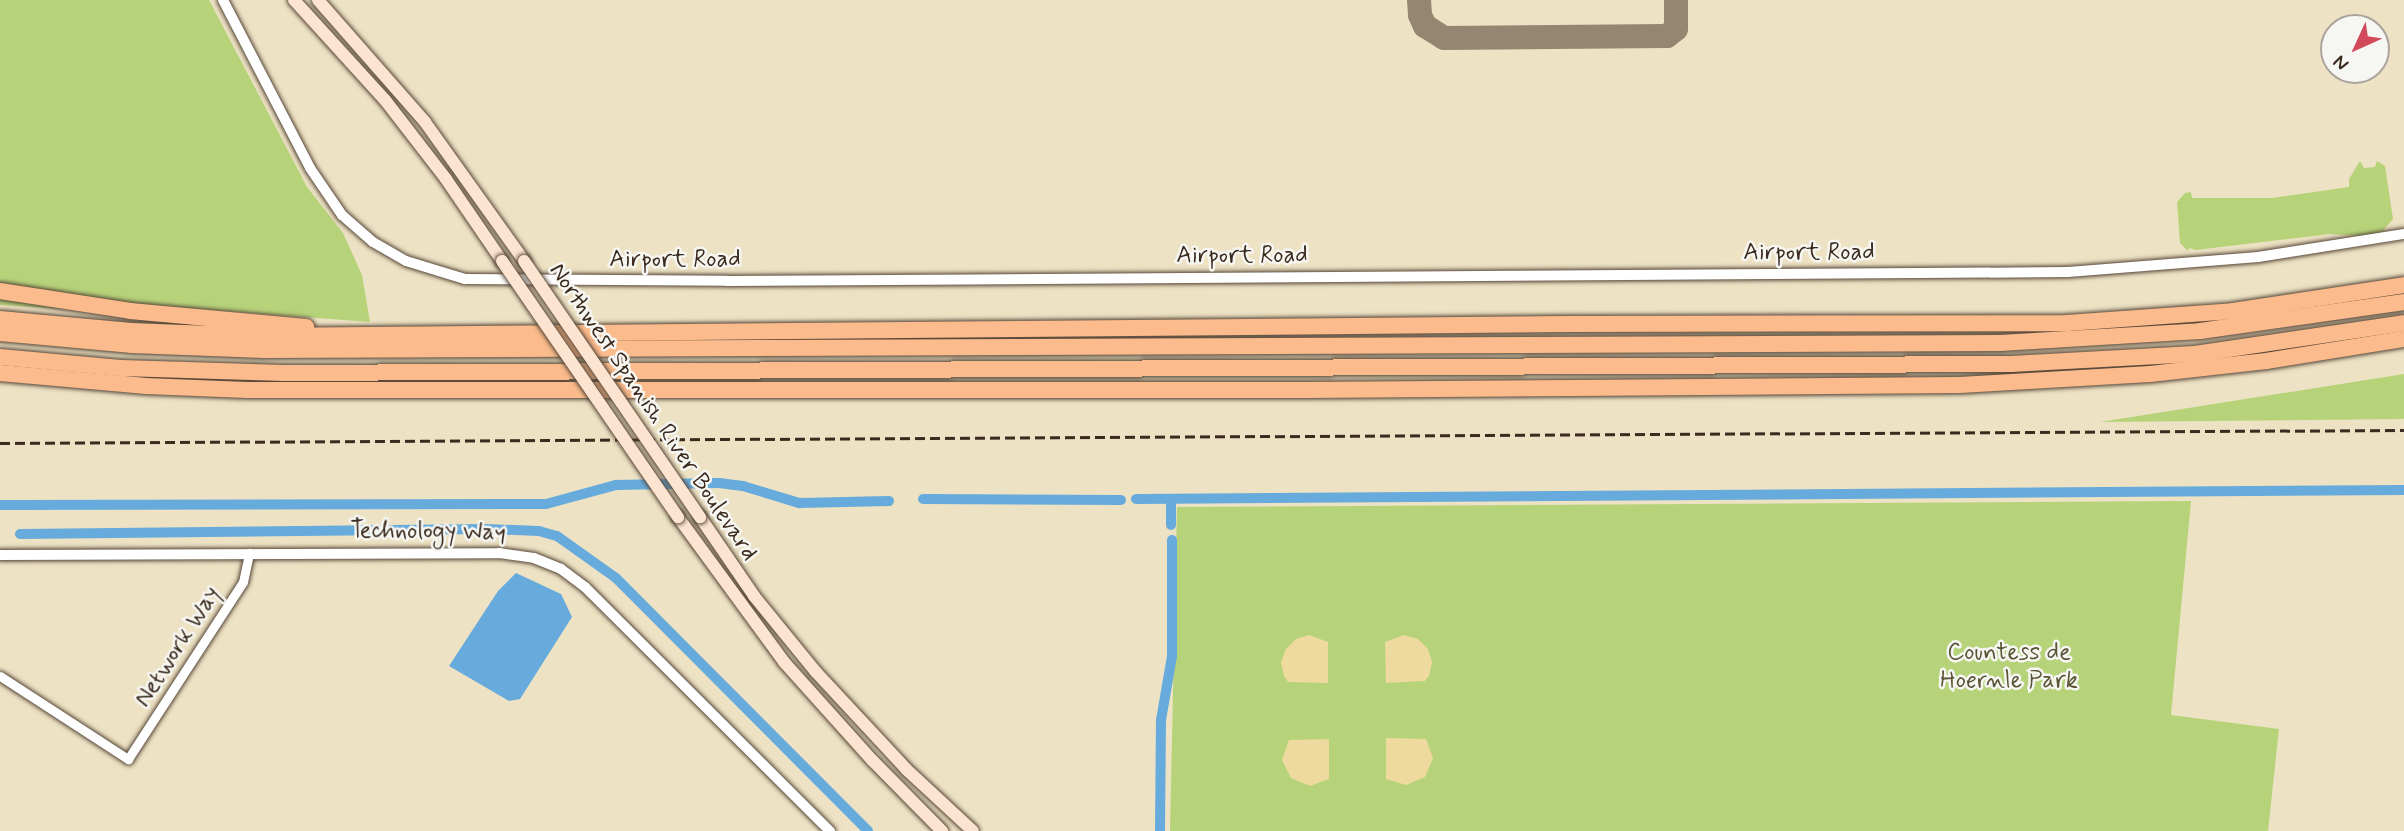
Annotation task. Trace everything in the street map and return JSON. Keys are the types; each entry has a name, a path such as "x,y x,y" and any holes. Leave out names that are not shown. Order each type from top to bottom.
{"highway":[{"path":"0,319 198,335 1568,324 2056,323 2136,320 2233,311 2404,285"},
{"path":"0,291 130,311 261,321 360,335"},
{"path":"0,333 132,345 264,350 2055,341 2233,328 2404,302"},
{"path":"0,357 121,368 229,373 2011,364 2194,354 2404,323"},
{"path":"1413,346 1568,324"},
{"path":"0,373 135,386 247,390 1306,390 1947,385 2078,380 2266,361 2404,339"},
{"path":"1176,368 1306,390"}],"main road":[{"name":"Northwest Spanish River Boulevard","path":"294,0 385,100 446,179 678,517 784,662 856,744 942,831"},
{"name":"Northwest Spanish River Boulevard","path":"318,0 425,122 754,596 816,672 906,769 973,831"}],"street":[{"name":"Airport Road","path":"223,0 310,168 342,215 373,242 406,261 465,279 740,281 2068,272 2258,257 2404,234"},
{"name":"Network Way","path":"0,676 128,759 243,582 249,553"},
{"name":"Technology Way","path":"0,555 508,553 553,565 578,581 604,605 830,831"}],"green space":[{"path":"0,0 209,0 307,187 343,233 362,275 370,322 80,300 0,284"},
{"path":"2360,161 2364,168 2375,167 2377,161 2385,166 2393,219 2381,233 2362,236 2330,234 2196,250 2189,248 2188,251 2180,243 2177,202 2185,193 2191,192 2192,198 2272,198 2349,187 2349,179"},
{"path":"0,292 75,310 0,305"},
{"path":"2404,374 2404,419 2100,422"},
{"name":"Countess de Hoernle Park","path":"2191,501 2171,715 2279,729 2268,831 1170,831 1177,507"}],"sand":[{"path":"1309,635 1328,642 1328,683 1288,682 1284,676 1281,662 1286,649 1296,639"},
{"path":"1404,635 1418,639 1428,649 1432,662 1429,676 1425,681 1386,683 1385,642"},
{"path":"1386,738 1426,739 1433,758 1425,777 1406,785 1386,779"},
{"path":"1329,739 1329,779 1310,786 1291,778 1282,760 1289,740"}],"water":[{"path":"516,573 561,594 572,617 520,699 509,701 449,666 498,591"}],"waterway":[{"path":"0,505 546,504 616,485 719,483 743,486 799,503 889,501"},
{"path":"1136,499 2404,490"},
{"path":"923,499 1121,500"},
{"path":"1171,500 1171,525"},
{"path":"20,534 486,529 539,531 557,536 616,578 868,831"},
{"path":"1160,831 1161,720 1172,656 1172,540"}],"taxiway":[{"path":"1419,0 1420,15 1425,26 1444,38 1667,36 1676,29 1676,0"}],"railway":[{"path":"0,443 2404,430"}]}
